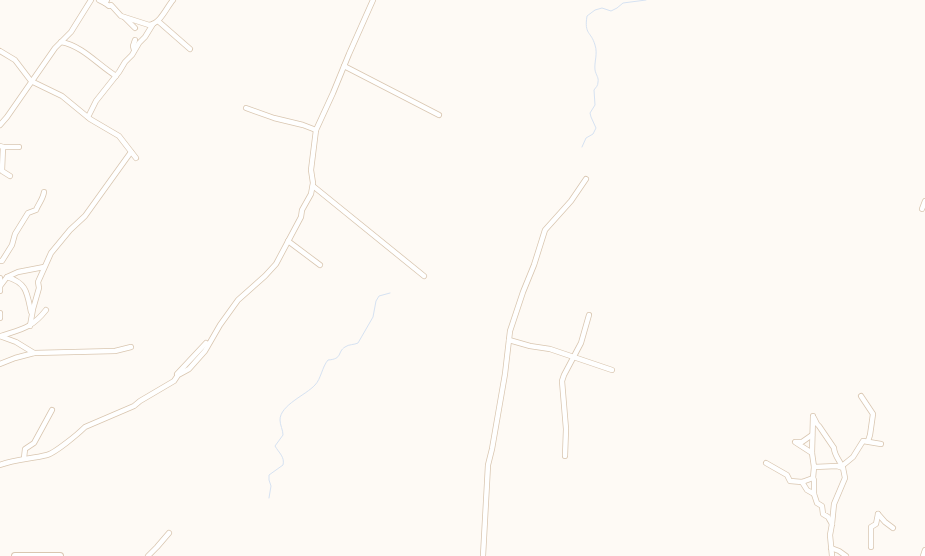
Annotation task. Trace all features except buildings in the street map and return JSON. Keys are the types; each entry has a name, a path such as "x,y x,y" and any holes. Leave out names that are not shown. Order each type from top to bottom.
{"street":[{"path":"0,125 55,48 71,32 90,0"},
{"path":"99,0 106,1 135,28"},
{"path":"88,117 94,104 153,24 158,21 174,0"},
{"path":"0,465 24,458 48,455 79,434 85,427 134,406 140,400 171,383 178,375 189,369 205,351 215,333 238,300 276,264 301,217 302,210 311,194 311,170 316,130 334,93 344,66 373,0"},
{"path":"124,17 143,24 153,24"},
{"path":"158,21 190,49"},
{"path":"134,51 133,46 135,40"},
{"path":"61,42 68,43 84,52 116,76"},
{"path":"0,51 15,60 31,81 62,96 88,117 118,136 136,158"},
{"path":"344,66 439,115"},
{"path":"246,108 274,118 303,124 316,130"},
{"path":"10,176 2,171 2,146 19,147"},
{"path":"30,326 39,288 38,282 51,253 70,230 85,216 131,152"},
{"path":"483,556 488,465 505,374 510,331 545,230 571,201 586,179"},
{"path":"312,186 424,276"},
{"path":"0,262 12,245 15,234 28,213 36,210 42,201 44,192"},
{"path":"922,209 925,201"},
{"path":"288,241 320,265"},
{"path":"1,285 6,277 18,272 44,268"},
{"path":"6,277 16,280 24,288 28,296 32,315"},
{"path":"0,278 0,291"},
{"path":"0,335 16,332 30,326 38,321 46,310"},
{"path":"0,313 0,318"},
{"path":"566,456 566,429 562,381 564,374 581,343 590,315"},
{"path":"16,332 16,342"},
{"path":"0,335 16,342 34,353"},
{"path":"509,340 530,346 550,349 612,370"},
{"path":"1,363 34,353 116,351 131,347"},
{"path":"861,396 873,414 868,441"},
{"path":"24,458 25,449 34,443 52,410"},
{"path":"832,524 828,517 823,514 822,506 817,503 814,494 814,467 812,453 813,416 834,448 834,453 842,467 845,478 834,504 831,548 832,556"},
{"path":"812,435 802,442 795,442 812,453"},
{"path":"842,467 853,457 863,441 881,444"},
{"path":"766,463 787,476 790,481 802,482 813,478"},
{"path":"814,467 842,467"},
{"path":"802,482 807,490 814,494"},
{"path":"871,547 870,531 871,527 876,524 878,514 893,528"},
{"path":"148,556 157,548 169,533"},
{"path":"831,548 846,556"},
{"path":"923,556 925,550"},
{"path":"15,556 60,556"}],"waterway":[{"path":"582,147 586,138 593,134 596,128 590,113 595,105 594,90 598,81 595,70 596,48 586,27 587,16 595,10 602,8 611,11 623,3 646,0"},
{"path":"269,498 271,486 269,475 283,465 282,457 275,446 283,435 280,422 281,415 289,405 315,385 319,380 328,360 338,357 347,346 358,343 373,317 376,301 379,296 390,293"}]}
